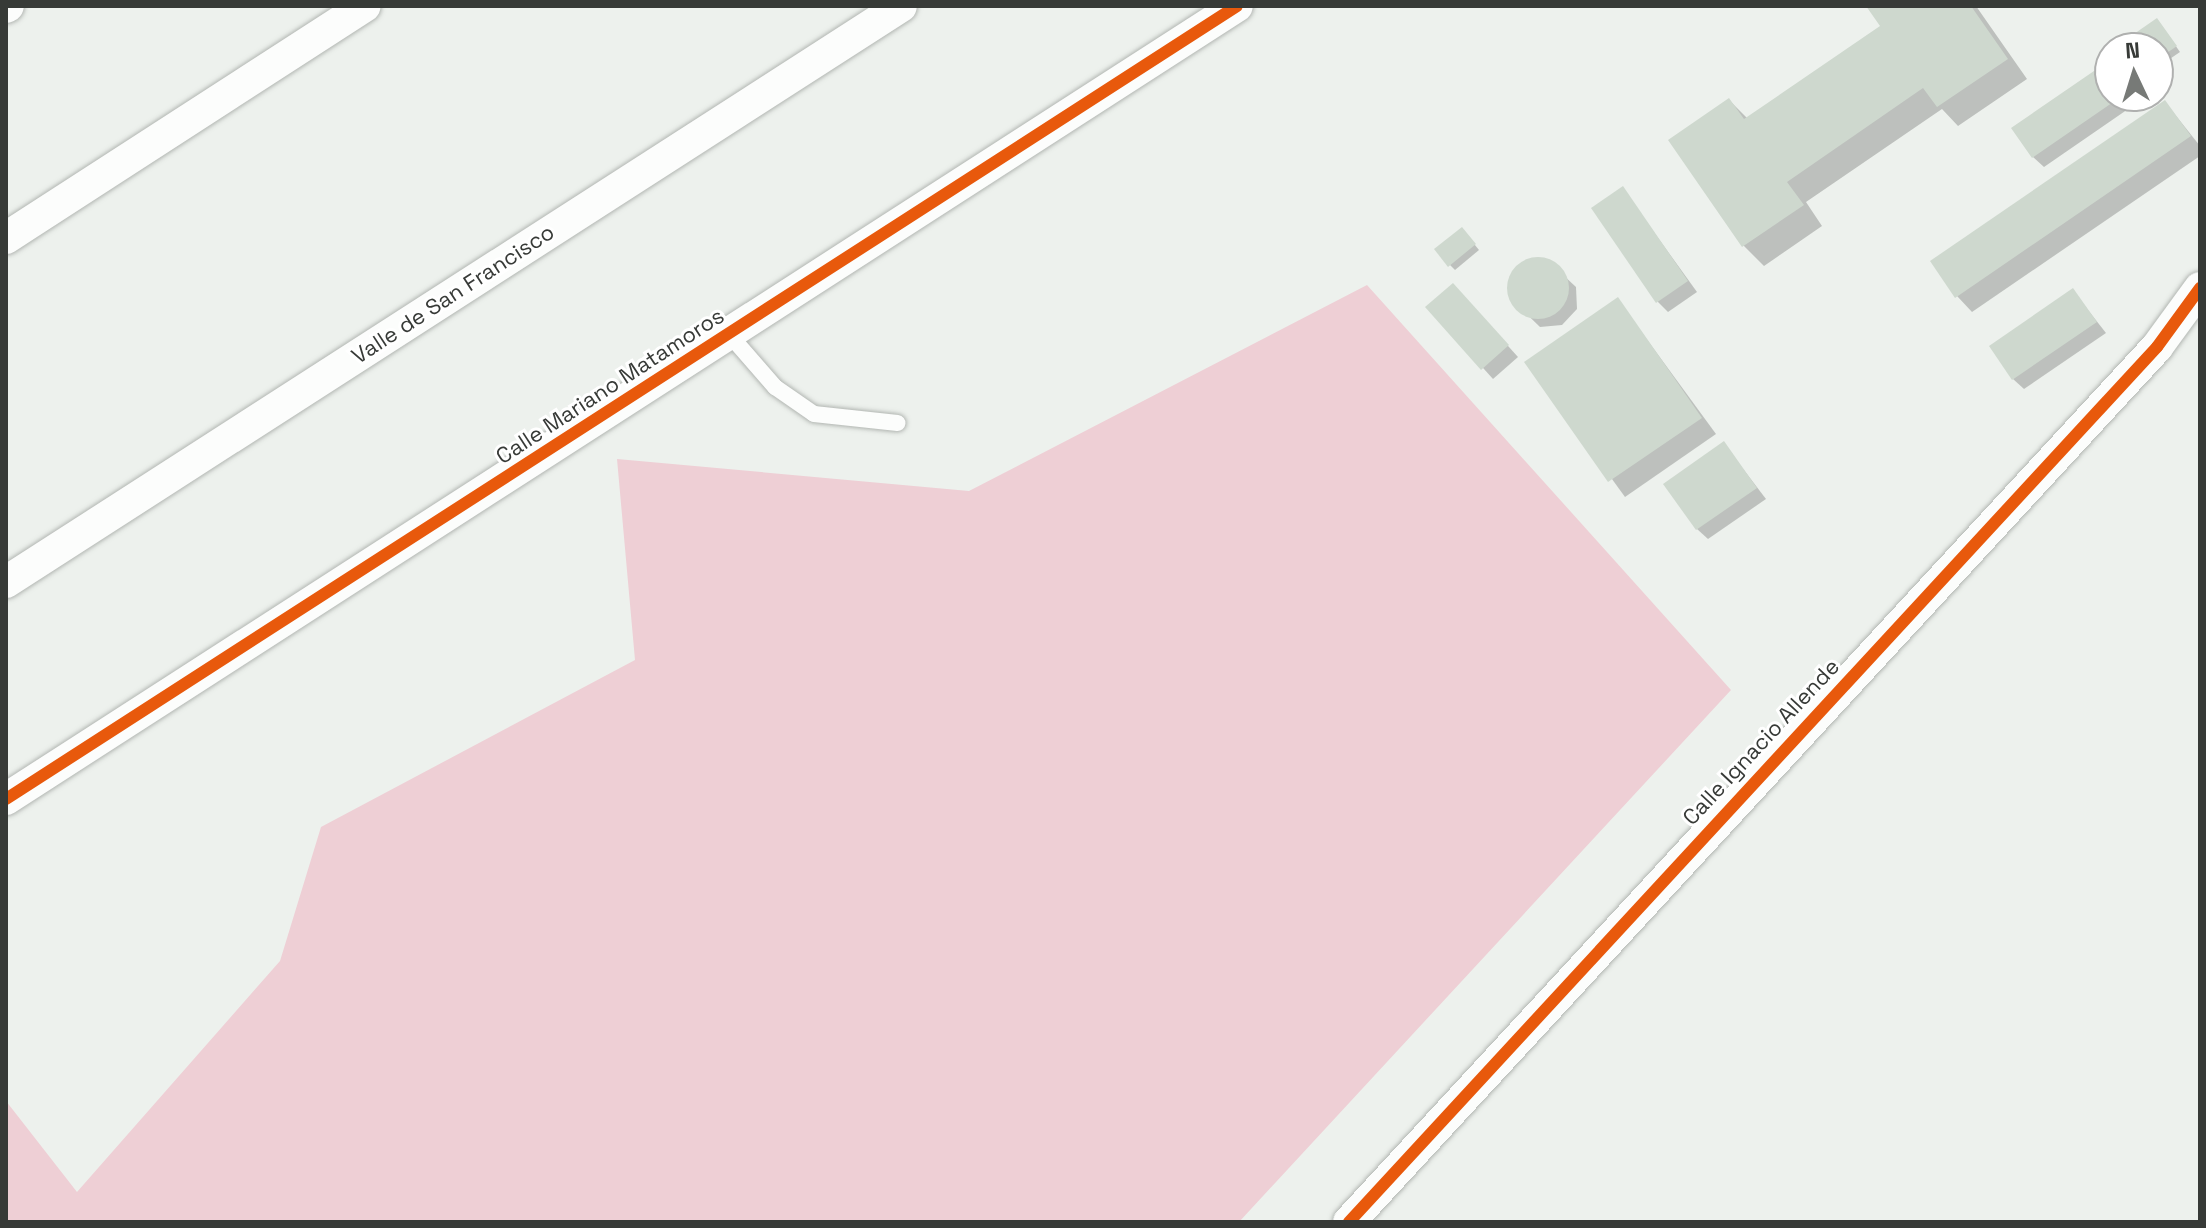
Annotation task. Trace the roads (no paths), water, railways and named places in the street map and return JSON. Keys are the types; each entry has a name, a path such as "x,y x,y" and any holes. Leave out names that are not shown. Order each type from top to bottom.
{"street":[{"path":"6,238 364,6"},
{"name":"Valle de San Francisco","path":"6,582 901,6"},
{"name":"Calle Mariano Matamoros","path":"6,799 1237,6"},
{"name":"Calle Ignacio Allende","path":"1349,1222 2157,347 2200,288"}],"lane":[{"path":"728,333 775,387 814,414 898,423"}]}
